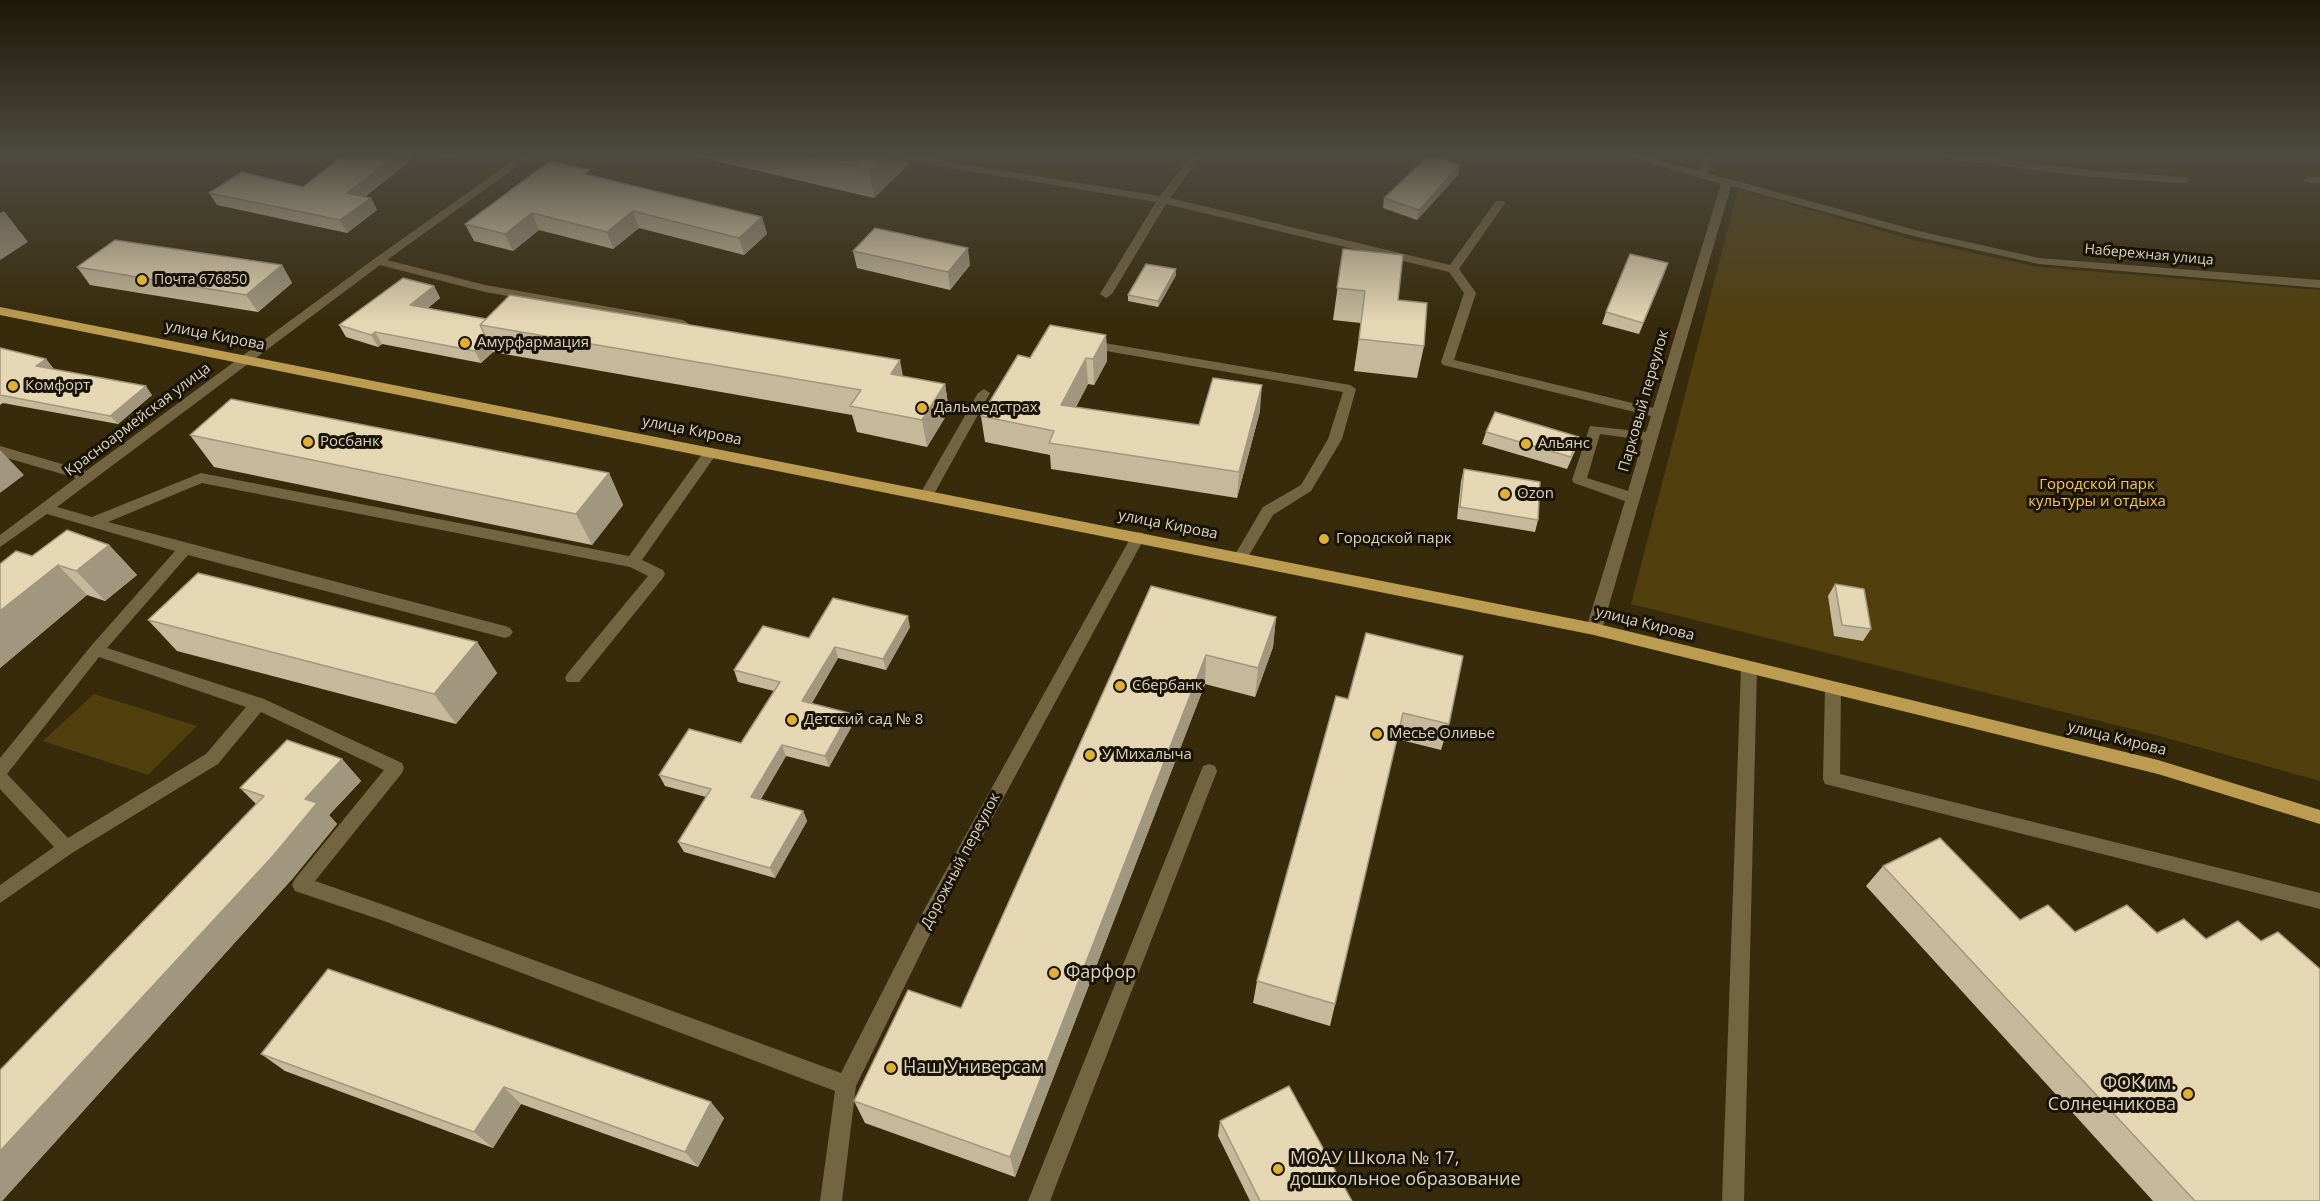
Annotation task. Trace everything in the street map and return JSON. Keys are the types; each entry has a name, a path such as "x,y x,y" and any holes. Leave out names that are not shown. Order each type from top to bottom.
{"main road":[{"name":"улица Кирова","path":"0,311 710,453 927,494 1594,629 2158,767 2320,817"}],"street":[{"name":"Красноармейская улица","path":"0,542 449,211"},
{"path":"1106,294 1156,211"},
{"path":"1209,211 1453,269 1470,293 1447,362 1658,412"},
{"path":"1453,269 1494,211"},
{"name":"Парковый переулок","path":"1594,629 1718,211"},
{"name":"Набережная улица","path":"1833,211 1917,234 2039,261 2320,284"},
{"path":"378,261 485,288 692,326"},
{"path":"1074,341 1350,390 1335,439 1306,488 1268,511 1240,558"},
{"path":"927,494 984,393"},
{"path":"1633,498 1578,480 1595,429 1651,437"},
{"path":"0,451 89,477"},
{"path":"633,562 710,453"},
{"path":"94,522 201,478 633,562 658,574 573,678"},
{"path":"46,509 185,549 506,632"},
{"name":"Дорожный переулок","path":"833,1201 846,1085 930,916 1138,537"},
{"path":"0,770 96,650 185,549"},
{"path":"96,650 258,704 396,768 302,885 384,913 846,1085"},
{"path":"1733,1201 1749,668"},
{"path":"1833,689 1831,779 2320,901"},
{"path":"0,895 66,848 212,759 258,704"},
{"path":"1039,1201 1209,771"},
{"path":"0,778 66,848"}],"green space":[{"name":"Городской парк культуры и отдыха","path":"1732,211 1814,211 1913,240 2038,267 2320,290 2320,781 2152,734 1631,604"},
{"path":"94,694 197,726 148,775 43,741"}],"building":[{"path":"297,211 353,211 340,220"},
{"path":"482,211 633,211 607,232 532,213 505,234 465,224"},
{"path":"633,211 737,211 762,217 739,238"},
{"path":"875,228 968,248 948,272 853,251"},
{"path":"115,240 282,265 246,295 77,267"},
{"path":"1343,249 1403,255 1398,300 1427,303 1424,346 1359,339 1365,291 1337,288"},
{"path":"1630,254 1668,263 1643,323 1606,312"},
{"path":"1146,264 1176,269 1158,301 1128,295"},
{"path":"403,278 434,286 410,305 486,319 480,325 487,340 475,351 375,332 371,335 339,325"},
{"path":"510,295 900,360 891,374 945,384 922,420 850,406 861,390 480,325"},
{"path":"1050,325 1106,335 1093,359 1086,358 1061,405 1199,425 1213,378 1262,385 1239,472 1049,443 1054,431 981,416 1018,355 1030,358"},
{"path":"0,348 46,359 36,366 146,386 110,416 0,395"},
{"path":"231,399 609,473 576,514 190,435"},
{"path":"1495,412 1579,437 1571,457 1486,432"},
{"path":"1464,469 1540,482 1538,520 1460,507"},
{"path":"67,530 109,545 76,571 58,565 0,611 0,564 16,551 32,556"},
{"path":"198,573 477,642 434,694 148,620"},
{"path":"1835,584 1864,589 1871,629 1842,625"},
{"path":"1151,586 1276,617 1258,668 1206,655 1010,1157 854,1101 908,990 961,1008"},
{"path":"833,598 908,616 883,659 835,647 802,701 849,713 825,756 782,745 751,797 803,811 770,868 678,842 711,789 659,775 689,729 741,743 780,682 734,670 763,626 809,638"},
{"path":"1366,633 1463,656 1449,724 1403,713 1335,1004 1257,981 1336,696 1348,699"},
{"path":"287,740 342,759 305,799 317,803 272,857 0,1151 0,1070 264,796 240,788"},
{"name":"ФОК им. Солнечникова","path":"1940,838 2020,920 2048,905 2075,932 2127,905 2157,933 2184,919 2206,939 2238,921 2261,941 2278,932 2320,969 2320,1201 2195,1201 1883,866"},
{"path":"328,969 711,1102 685,1152 504,1087 474,1132 261,1054"},
{"name":"МОАУ Школа № 17, дошкольное образование","path":"1289,1086 1352,1201 1260,1201 1220,1121"}],"place":[{"name":"Почта 676850","path":"142,280"},
{"name":"Амурфармация","path":"465,343"},
{"name":"Комфорт","path":"13,386"},
{"name":"Дальмедстрах","path":"922,408"},
{"name":"Росбанк","path":"308,442"},
{"name":"Альянс","path":"1526,444"},
{"name":"Ozon","path":"1505,494"},
{"name":"Городской парк","path":"1324,539"},
{"name":"Сбербанк","path":"1120,686"},
{"name":"Детский сад № 8","path":"792,720"},
{"name":"Месье Оливье","path":"1377,734"},
{"name":"У Михалыча","path":"1090,755"},
{"name":"Фарфор","path":"1054,973"},
{"name":"Наш Универсам","path":"891,1068"},
{"name":"ФОК им. Солнечникова","path":"2188,1094"},
{"name":"МОАУ Школа № 17, дошкольное образование","path":"1278,1169"}]}
